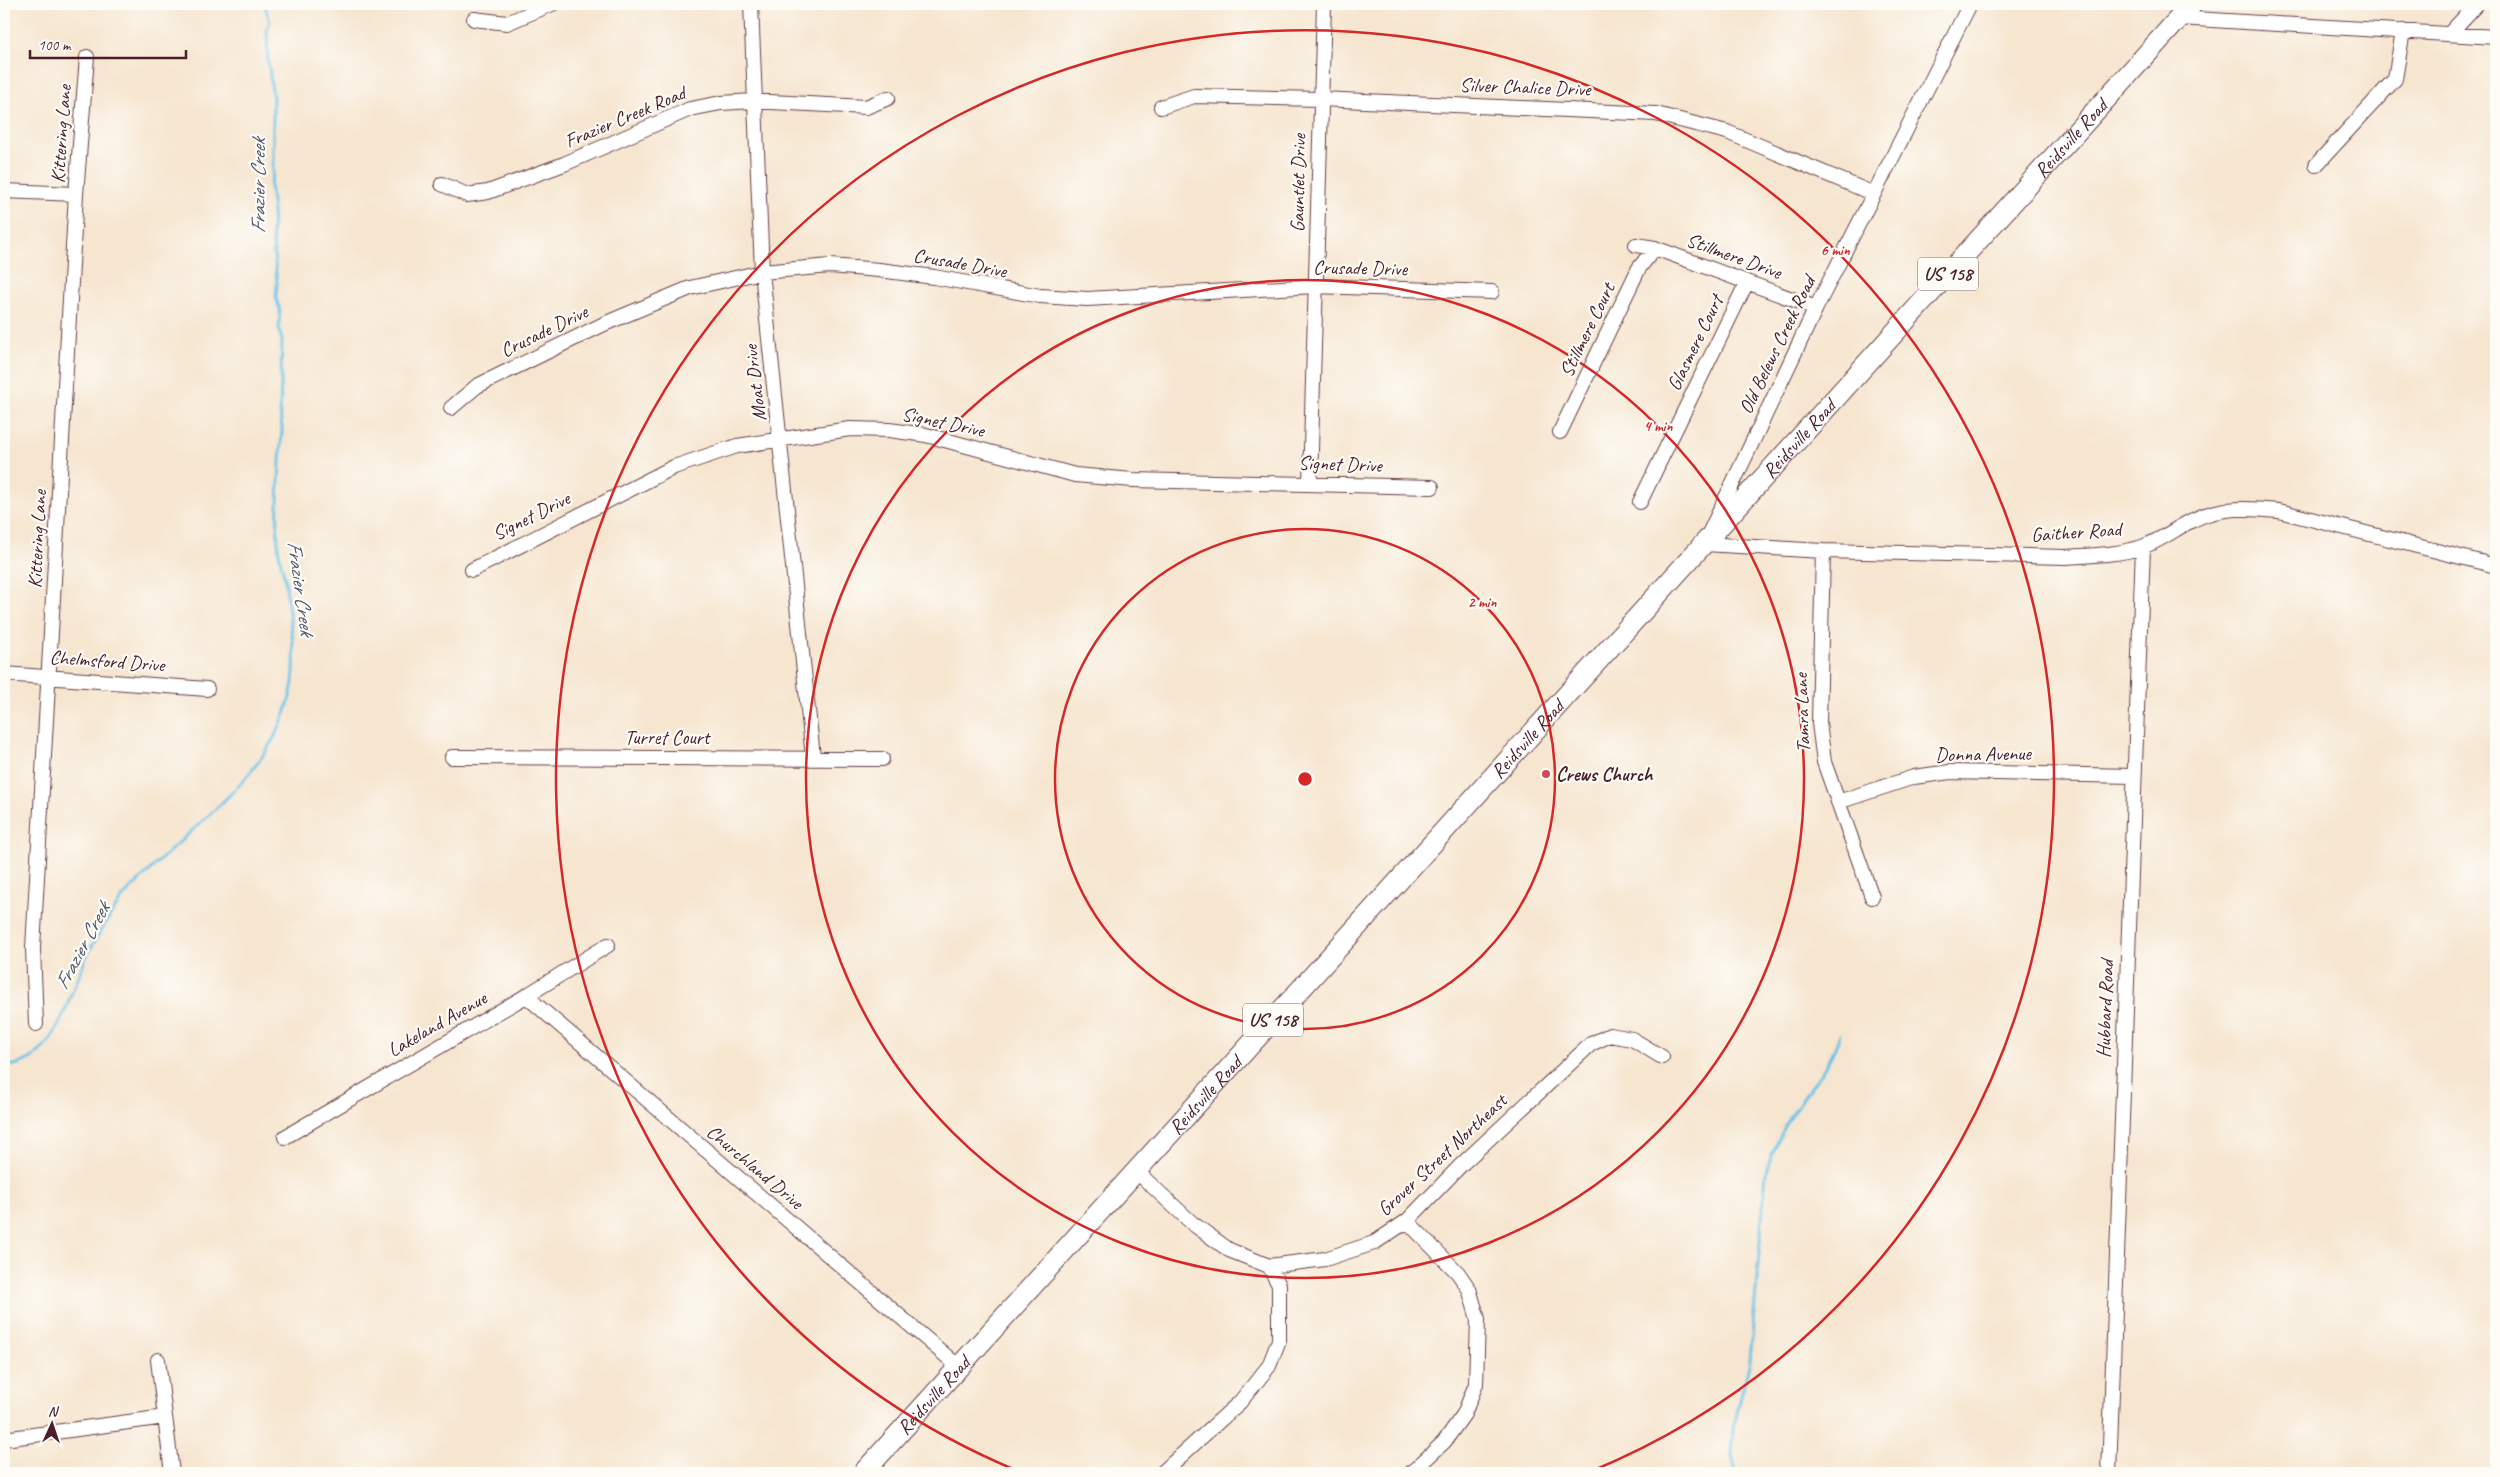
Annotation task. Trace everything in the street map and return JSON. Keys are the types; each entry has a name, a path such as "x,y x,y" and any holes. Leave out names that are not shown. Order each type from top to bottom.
{"highway":[{"name":"Reidsville Road","path":"863,1473 2186,11"}],"street":[{"path":"474,20 507,24 552,4"},
{"name":"Moat Drive","path":"750,4 762,272 813,758"},
{"name":"Gauntlet Drive","path":"1310,483 1324,4"},
{"name":"Old Belews Creek Road","path":"1704,544 1816,308 1970,4"},
{"path":"2449,34 2476,4"},
{"path":"2186,11 2496,38"},
{"path":"2316,165 2395,79 2403,31"},
{"name":"Kittering Lane","path":"36,1024 34,948 76,194 87,56"},
{"name":"Silver Chalice Drive","path":"1161,107 1194,96 1320,99 1656,114 1727,132 1874,194"},
{"name":"Frazier Creek Road","path":"442,184 467,195 488,192 564,164 690,109 721,103 753,101 866,107 888,98"},
{"path":"4,191 76,194"},
{"name":"Stillmere Drive","path":"1636,245 1655,248 1816,308"},
{"name":"Stillmere Court","path":"1560,432 1639,268 1655,248"},
{"name":"Crusade Drive","path":"451,408 477,386 604,324 690,288 762,272 830,266 879,270 934,277 1031,295 1088,299 1316,286 1492,292"},
{"name":"Glasmere Court","path":"1640,502 1747,282"},
{"name":"Signet Drive","path":"472,570 674,467 737,446 850,430 888,430 926,435 1075,475 1133,480 1432,487"},
{"name":"Gaither Road","path":"1704,544 1823,551 2066,557 2106,554 2143,547 2194,519 2220,510 2246,508 2279,511 2496,566"},
{"name":"Hubbard Road","path":"2109,1473 2133,776 2143,547"},
{"name":"Tamra Lane","path":"1823,551 1819,723 1824,762 1872,896"},
{"name":"Chelmsford Drive","path":"4,674 207,689"},
{"name":"Turret Court","path":"452,758 882,759"},
{"name":"Donna Avenue","path":"1838,802 1914,776 1950,772 2133,776"},
{"name":"Lakeland Avenue","path":"285,1137 526,996 608,945"},
{"name":"Churchland Drive","path":"526,996 959,1367"},
{"name":"Grover Street Northeast","path":"1136,1171 1192,1223 1229,1250 1269,1266 1325,1259 1374,1243 1407,1221 1461,1165 1591,1044 1610,1035 1632,1039 1662,1057"},
{"path":"1407,1221 1458,1273 1469,1290 1478,1319 1476,1384 1464,1414 1444,1442 1411,1473"},
{"path":"1162,1473 1240,1402 1269,1366 1279,1340 1279,1285 1269,1266"},
{"path":"158,1360 172,1473"},
{"path":"4,1439 165,1417"}],"waterway":[{"name":"Frazier Creek","path":"4,1066 18,1064 29,1059 48,1042 61,1019 88,954 120,901 130,889 230,795 249,774 279,728 289,701 294,672 294,657 286,586 278,545 278,501 282,428 280,413 282,340 279,329 280,310 276,298 277,283 270,185 273,174 273,98 268,61 267,30 270,21 264,4"},
{"path":"1736,1473 1732,1456 1733,1429 1750,1361 1766,1172 1782,1132 1832,1055 1840,1034"}],"place":[{"name":"Crews Church","path":"1546,774"}]}
